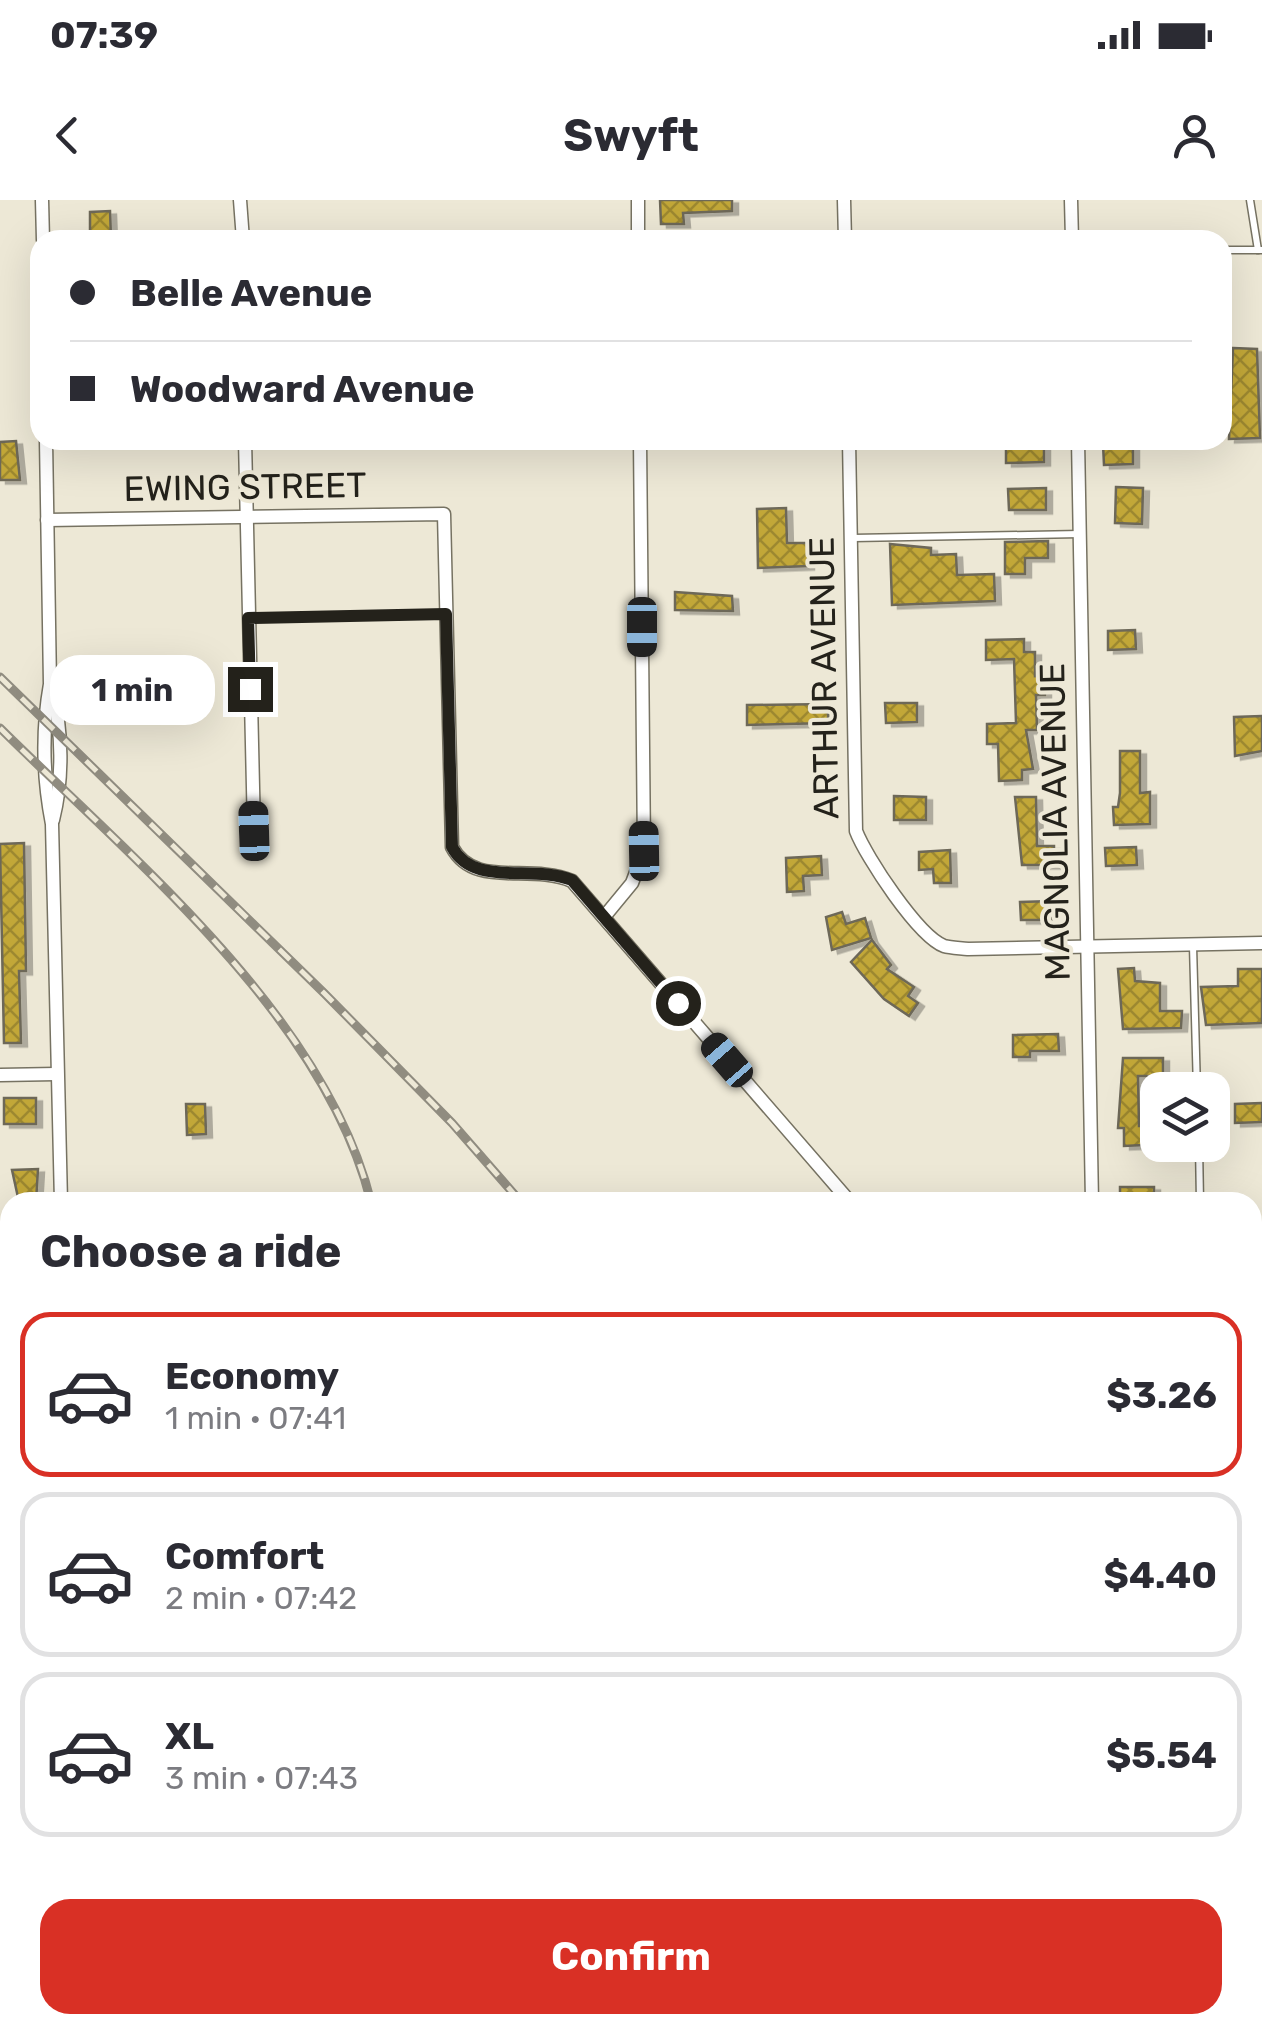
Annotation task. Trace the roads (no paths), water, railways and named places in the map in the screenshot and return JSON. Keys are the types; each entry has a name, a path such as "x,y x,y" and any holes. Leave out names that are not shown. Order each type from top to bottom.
{"street":[{"path":"42,200 43,230"},
{"path":"240,200 242,230"},
{"path":"638,200 638,230"},
{"path":"844,200 845,230"},
{"path":"1071,200 1072,230"},
{"path":"46,450 50,684 58,713 59,795 52,824 61,1192"},
{"path":"245,450 254,831"},
{"path":"604,917 632,882 644,851 640,450"},
{"name":"ARTHUR AVENUE","path":"849,450 856,831 866,856 941,945 1087,948"},
{"name":"MAGNOLIA AVENUE","path":"1078,450 1092,1192"},
{"name":"EWING STREET","path":"47,520 444,514 446,614"},
{"path":"446,614 452,847 461,864 476,872 550,872 572,880 841,1192"},
{"path":"1087,948 1262,943"},
{"path":"0,1076 56,1074"}],"lane":[{"path":"1232,250 1260,250 1250,200"},
{"path":"851,538 1082,534"},
{"path":"248,618 446,614"},
{"path":"1193,945 1197,1072"},
{"path":"1199,1162 1200,1192"}],"railway":[{"path":"0,677 324,993 452,1123 512,1192"},
{"path":"0,728 164,887 268,1005 312,1068 347,1134 367,1192"}]}
